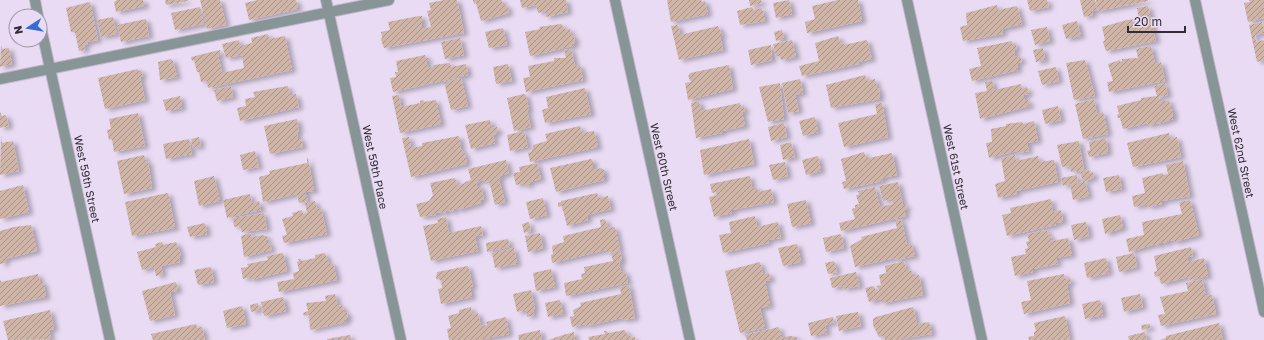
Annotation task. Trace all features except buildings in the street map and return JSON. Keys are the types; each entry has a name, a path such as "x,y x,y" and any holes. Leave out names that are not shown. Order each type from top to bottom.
{"street":[{"name":"West 59th Place","path":"326,0 401,340"},
{"path":"0,79 389,0"},
{"name":"West 60th Street","path":"615,0 690,340"},
{"name":"West 61st Street","path":"907,0 982,340"},
{"name":"West 62nd Street","path":"1195,0 1264,312"},
{"name":"West 59th Street","path":"46,48 110,340"}]}
